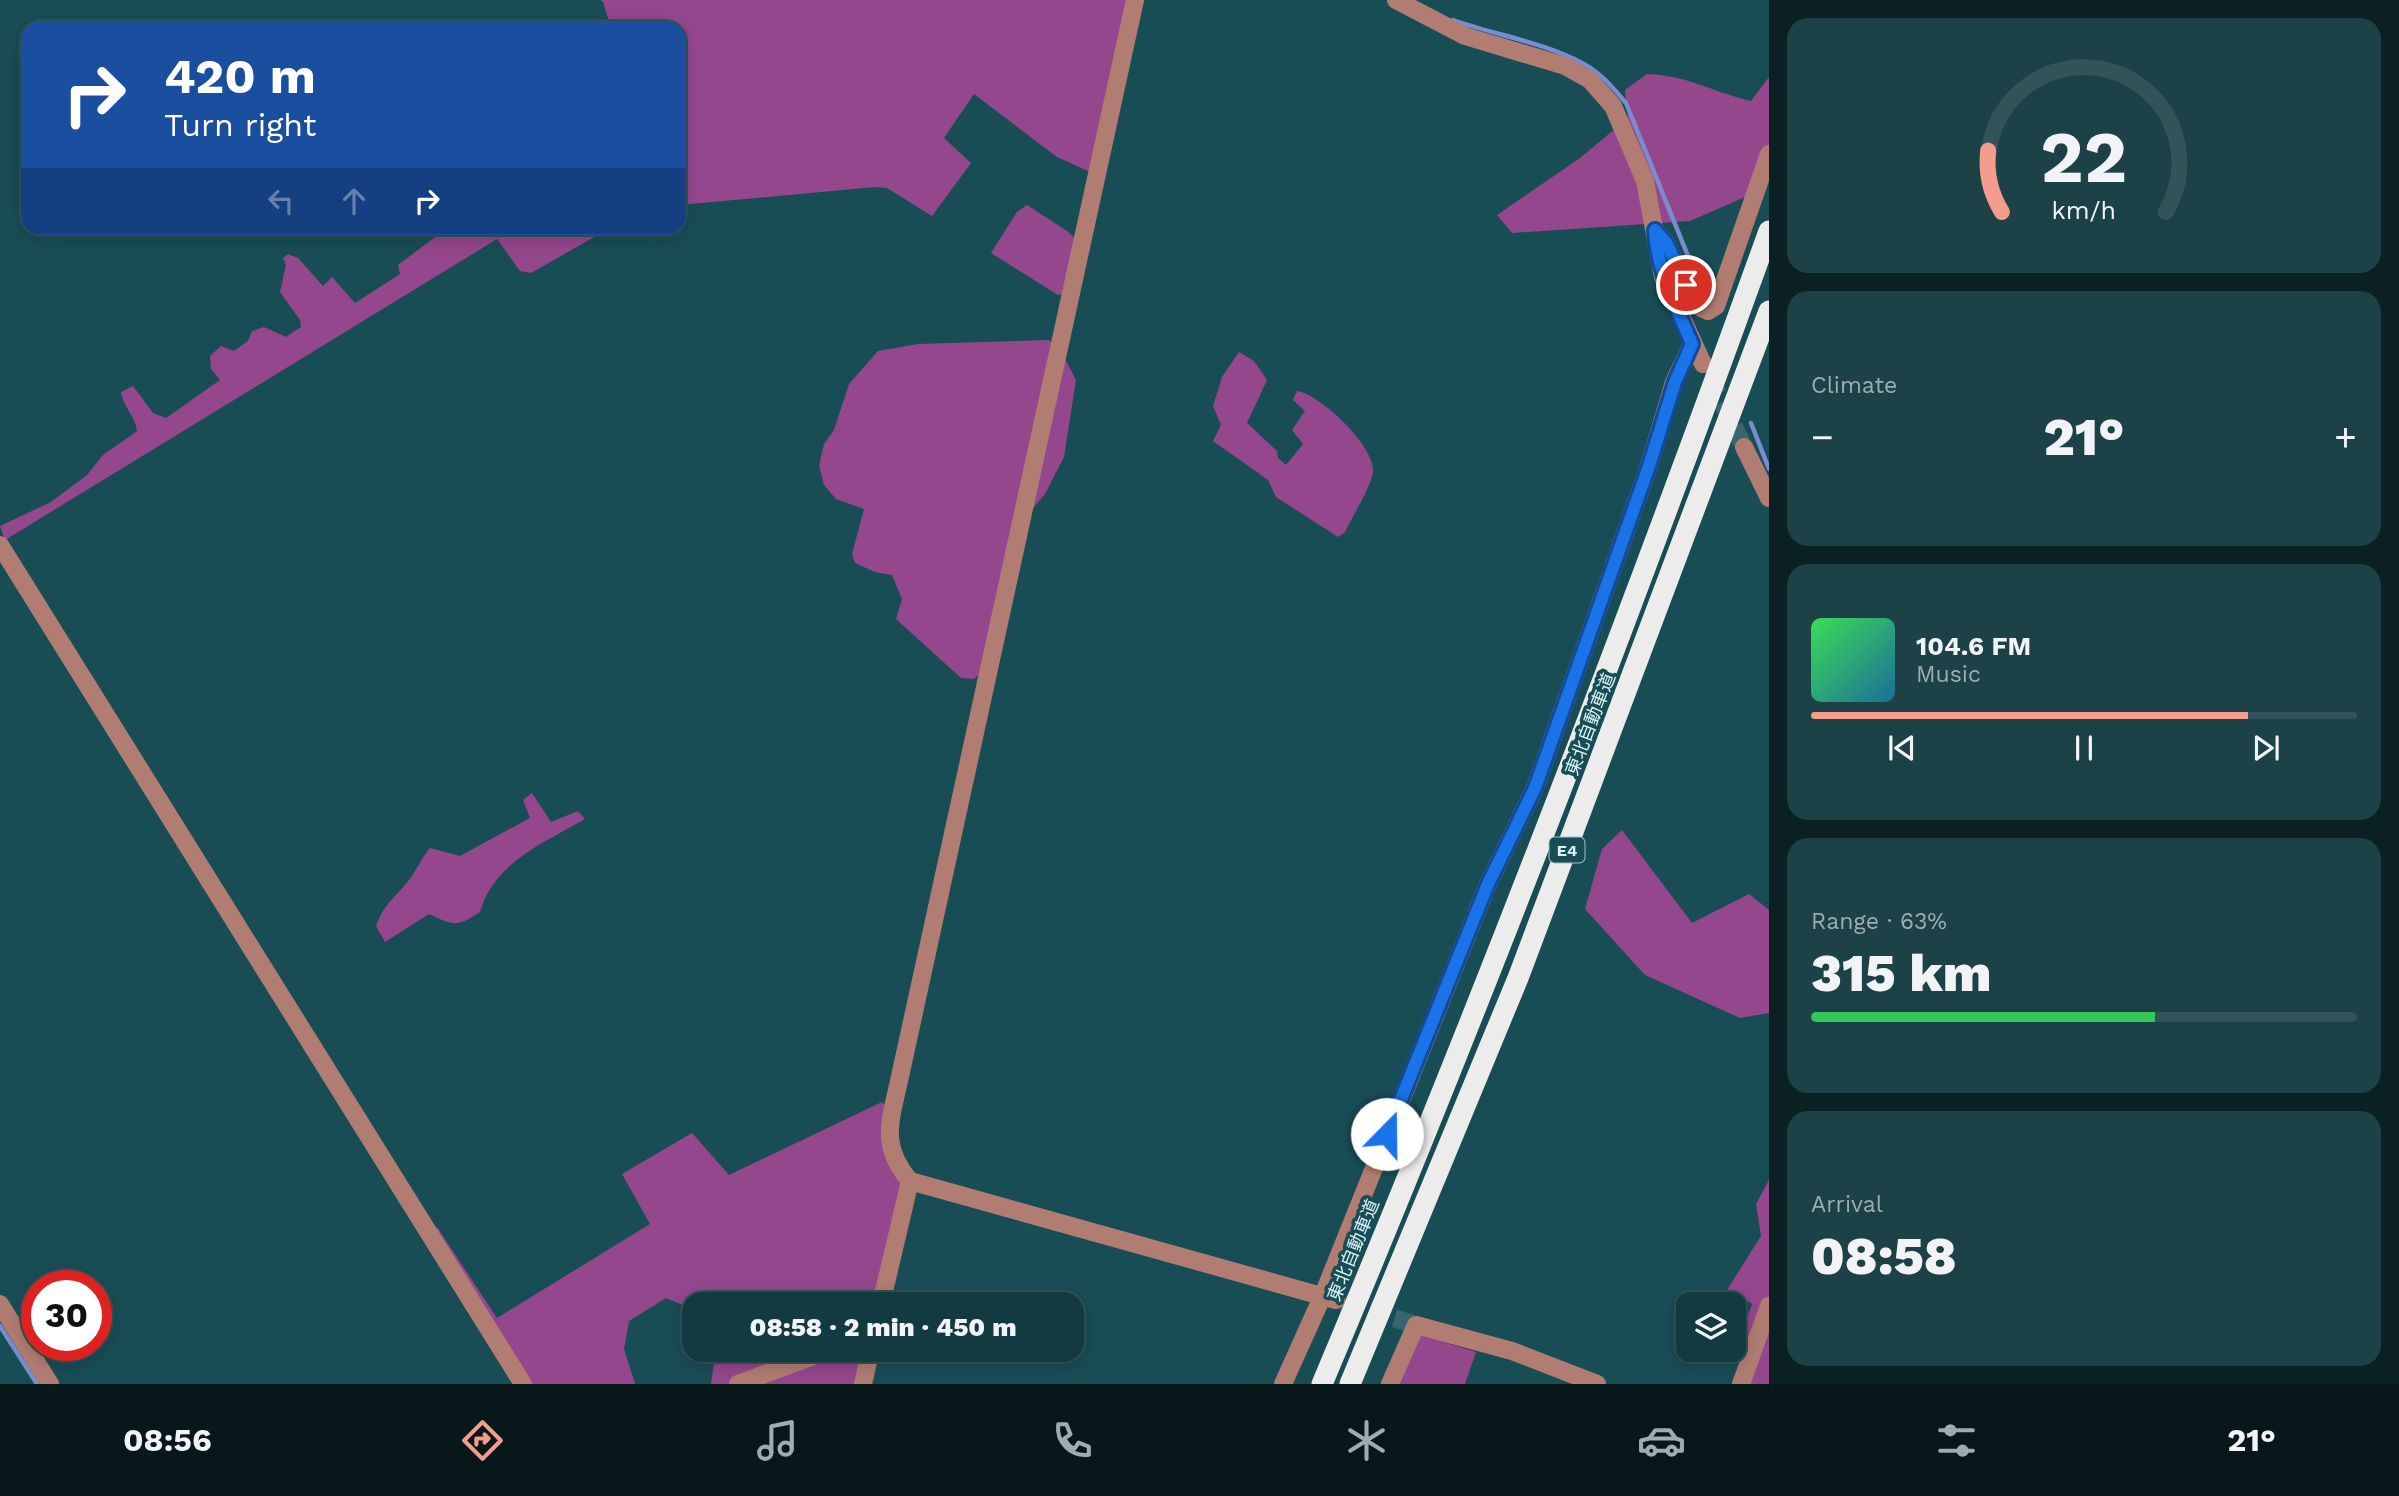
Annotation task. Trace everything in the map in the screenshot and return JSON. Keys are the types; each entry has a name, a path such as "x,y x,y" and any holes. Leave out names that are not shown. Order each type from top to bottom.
{"highway":[{"name":"東北自動車道","path":"1322,1384 1497,956 1638,589 1769,231"},
{"name":"東北自動車道","path":"1350,1384 1518,978 1769,311"}],"street":[{"path":"1135,0 891,1117 891,1152 895,1163 910,1181 1330,1297"},
{"path":"1396,0 1465,36 1565,66 1590,80 1613,106 1632,145 1645,181 1655,230 1656,252 1663,277 1703,364"},
{"path":"1655,230 1667,244 1695,305 1708,311 1716,306 1769,154"},
{"path":"1283,1384 1330,1297 1488,884 1535,788 1649,466 1675,382 1692,344"},
{"path":"1744,447 1769,498"},
{"path":"0,545 523,1384"},
{"path":"884,1292 910,1181"},
{"path":"0,1304 50,1384"},
{"path":"1741,1384 1769,1306"},
{"path":"1390,1384 1416,1325 1512,1351 1597,1384"},
{"path":"738,1384 797,1362"},
{"path":"863,1384 867,1362"}],"shaded area":[{"path":"600,0 1143,0 1090,172 1057,157 974,94 944,138 971,163 932,216 887,188 875,187 686,204 686,21 609,21"},
{"path":"1647,74 1689,81 1751,101 1769,77 1769,147 1752,194 1690,221 1512,233 1497,215 1580,158 1628,118 1625,90"},
{"path":"1027,205 1078,241 1064,294 1058,295 991,253 1017,212"},
{"path":"438,235 598,235 531,273 520,271 497,239 5,540 0,526 51,502 87,475 103,455 137,431 121,392 133,386 153,413 166,418 220,380 211,369 210,356 221,346 234,351 248,341 252,331 264,327 286,337 301,327 300,320 280,292 286,265 283,258 288,254 298,258 323,286 332,277 355,303 400,274 398,265"},
{"path":"1049,340 1061,351 1076,380 1064,457 1045,494 1012,533 980,673 974,679 961,678 896,619 902,599 892,575 875,572 855,563 852,554 864,509 836,499 824,485 819,466 824,444 834,430 849,384 878,351 918,344"},
{"path":"1239,352 1254,361 1267,380 1247,423 1277,451 1278,458 1286,465 1303,444 1292,430 1305,411 1293,400 1297,391 1307,394 1332,411 1366,449 1372,461 1372,478 1345,532 1338,537 1276,497 1268,480 1213,441 1221,425 1213,406 1222,377"},
{"path":"532,793 551,822 578,811 585,819 537,846 509,867 487,895 480,912 472,917 450,923 429,914 385,942 376,926 379,919 388,904 409,881 430,848 460,856 530,818 523,800"},
{"path":"1622,830 1692,923 1749,894 1769,910 1769,1013 1740,1018 1645,975 1585,909 1602,849"},
{"path":"882,1102 890,1111 905,1180 882,1292 682,1292 682,1305 666,1298 629,1321 624,1349 635,1384 526,1384 430,1230 437,1227 497,1318 650,1224 622,1174 692,1133 729,1175"},
{"path":"1769,1180 1769,1384 1733,1384 1741,1362 1746,1362 1746,1320 1752,1304 1746,1301 1746,1292 1727,1290 1761,1236 1756,1204"},
{"path":"1421,1335 1476,1352 1465,1384 1399,1384"},
{"path":"714,1362 867,1362 862,1384 711,1384"}],"waterway":[{"path":"1453,20 1567,56 1589,67 1611,86 1626,103 1703,293"},
{"path":"1751,423 1769,469"},
{"path":"0,1326 37,1384"}],"tunnel":[{"path":"1710,378 1744,447"},
{"path":"1343,1302 1416,1325"}],"route":[{"path":"1387,1134 1488,884 1535,788 1649,466 1675,382 1692,344 1663,277 1656,252 1655,230 1667,244 1686,285"}]}
